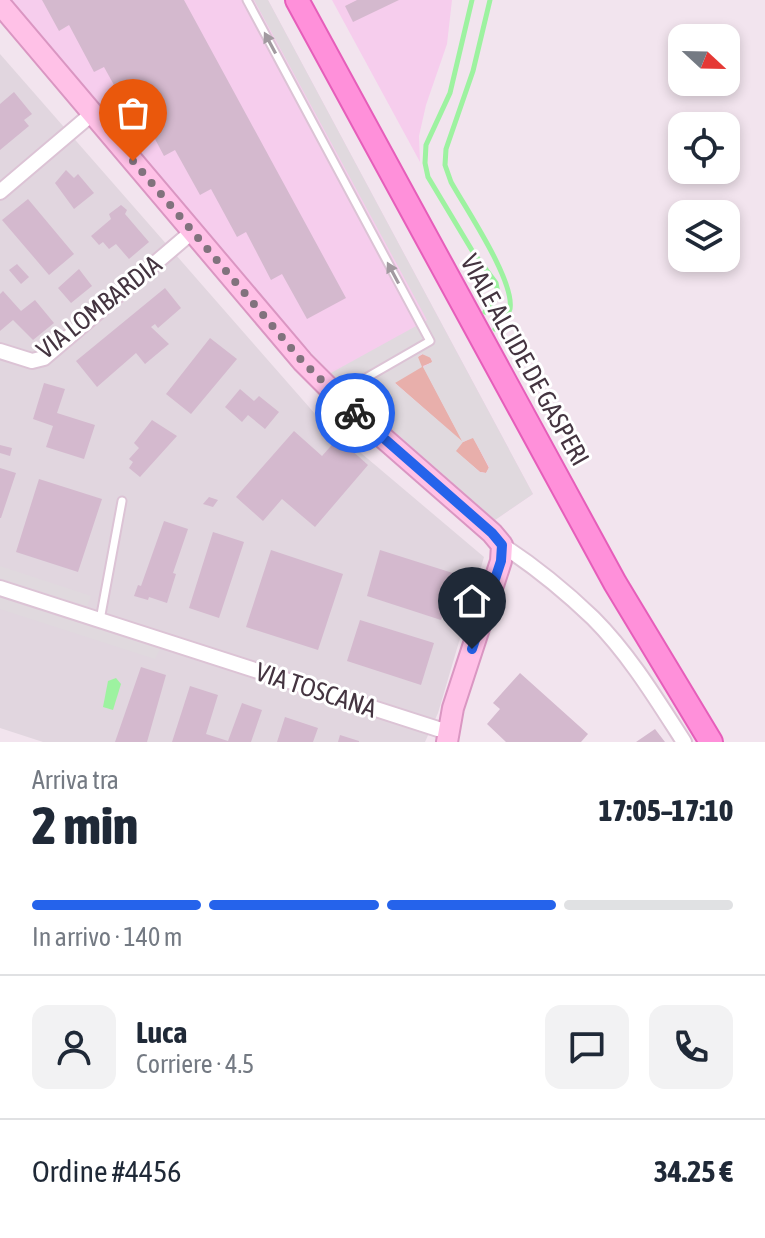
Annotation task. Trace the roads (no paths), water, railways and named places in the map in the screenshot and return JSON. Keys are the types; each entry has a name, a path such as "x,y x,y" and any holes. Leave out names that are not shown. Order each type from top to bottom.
{"main road":[{"name":"VIALE ALCIDE DE GASPERI","path":"297,0 615,583 711,742"}],"street":[{"path":"0,4 303,362 502,545 533,565 595,620 684,742"},
{"path":"0,192 93,113"},
{"name":"VIA LOMBARDIA","path":"0,351 32,361 44,358 193,231"},
{"name":"VIA TOSCANA","path":"0,588 423,725 448,736 501,561 502,545"}],"lane":[{"path":"247,0 430,341 336,395"},
{"path":"100,620 122,501"}],"waterway":[{"path":"472,0 450,93 426,145 425,163 428,177 473,252 496,283 498,293 485,312"},
{"path":"490,0 473,71 446,149 445,165 451,182 488,245 510,297 510,309 495,329"}]}
